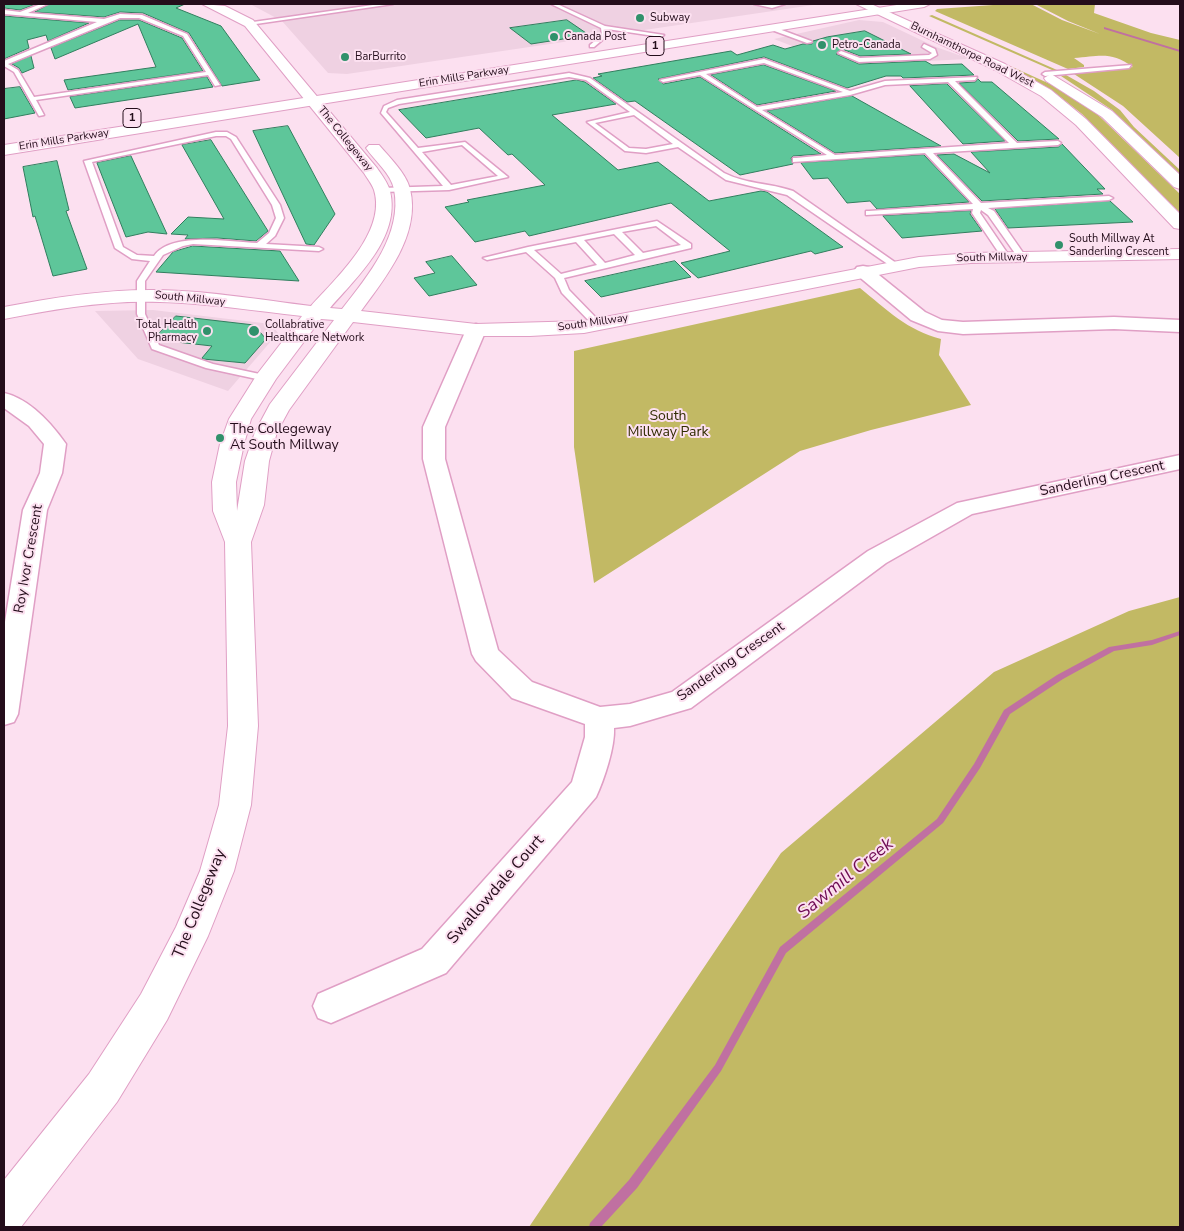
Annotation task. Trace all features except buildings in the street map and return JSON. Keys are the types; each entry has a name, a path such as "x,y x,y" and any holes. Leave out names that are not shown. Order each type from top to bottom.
{"main road":[{"name":"The Collegeway","path":"4,1214 103,1088 154,1007 190,936 217,871 235,805 243,726 238,542 225,511 224,482 240,419 266,378 358,263 372,244 380,228 383,208 382,190 371,170 249,23 242,18 208,4"},
{"path":"232,4 266,21 278,34"},
{"name":"Burnhamthorpe Road West","path":"862,4 886,8 1013,59"},
{"name":"Erin Mills Parkway","path":"328,93 592,46 862,4"},
{"name":"Erin Mills Parkway","path":"4,150 309,96 771,28 886,8 924,4"},
{"name":"Burnhamthorpe Road West","path":"886,8 1000,66 1046,93 1074,116 1180,224"},
{"name":"Burnhamthorpe Road West","path":"1031,67 1086,99 1107,114 1180,184"},
{"name":"The Collegeway","path":"328,93 346,114"},
{"name":"Erin Mills Parkway","path":"4,138 309,96"},
{"name":"The Collegeway","path":"238,542 252,505 257,461 266,432 278,409 377,276 400,232 403,206 402,189 398,179 387,163 365,136"},
{"name":"South Millway","path":"4,313 51,303 141,294 476,330 530,330 597,324 895,265 946,259 1180,254"}],"street":[{"path":"863,271 918,316 938,325 963,328 1114,323 1180,326"},
{"name":"Sanderling Crescent","path":"476,330 434,427 433,440 434,459 486,654 522,690 599,718 630,716 682,700 877,557 965,508 1180,462"},
{"name":"Roy Ivor Crescent","path":"4,400 37,421 55,444 51,473 35,510 4,714"},
{"name":"Swallowdale Court","path":"331,1006 434,961 585,788 600,737 599,718"}],"lane":[{"path":"4,20 45,4"},
{"path":"249,23 390,4"},
{"path":"553,4 604,27 661,35"},
{"path":"757,4 772,6 782,4"},
{"path":"4,12 104,21"},
{"path":"4,63 104,21 120,16 140,16 185,35 218,85"},
{"path":"592,46 605,35 604,27"},
{"path":"771,28 809,42"},
{"path":"840,53 859,60 930,57 935,54 933,50 924,46"},
{"path":"751,56 850,92"},
{"path":"663,80 764,61"},
{"path":"4,63 16,71 41,115"},
{"path":"1045,74 1129,66"},
{"path":"32,99 210,73"},
{"path":"701,73 756,110 834,156"},
{"path":"448,188 382,112 386,107 396,102 569,75 588,80 726,178 776,187 790,193 895,265"},
{"path":"756,110 850,92 885,83 975,78"},
{"path":"950,80 1015,145"},
{"path":"635,113 590,122 627,150 646,151 678,145"},
{"path":"156,259 135,258 120,248 88,161 216,134 227,134 234,138 276,205 280,218 272,234 258,246"},
{"path":"382,190 448,188 504,178 463,143 416,151"},
{"path":"796,160 834,156 1058,143"},
{"path":"927,151 978,205 991,213 1014,257"},
{"path":"869,213 1109,198"},
{"path":"978,205 976,213 1014,257"},
{"path":"486,258 657,222 688,246 641,256 559,278"},
{"path":"616,232 641,256"},
{"path":"578,239 603,266"},
{"path":"266,378 247,375 176,356 155,346 141,314 141,280 160,252 180,244 193,242 319,250"},
{"path":"528,249 559,278 565,291 597,324"}],"shaded area":[{"path":"250,4 820,4 347,74 328,73 282,21"},
{"path":"859,20 883,22 936,47 970,59 841,65 774,39"},
{"path":"153,310 271,324 278,333 228,391 138,359 95,311"}],"green space":[{"path":"1031,4 1062,20 1100,34 1068,21 1035,4 1095,4 1094,13 1151,33 1180,40 1180,158 1123,106 1074,74 1133,67 1125,62 1105,56 1074,58 1084,67 1068,69 935,11 937,9"},
{"path":"932,15 1057,70 1052,70 929,16"},
{"path":"1008,65 1059,88 1096,113 1180,194 1180,213 1082,114 1050,89"},
{"path":"1066,75 1094,91 1120,110 1134,127 1180,170 1180,175 1112,110 1061,76"},
{"name":"South Millway Park","path":"860,288 908,325 918,331 941,339 939,355 971,405 871,430 800,451 594,583 574,447 574,351"},
{"path":"1180,597 1180,1227 529,1227 781,853 994,672 1129,611"}],"waterway":[{"name":"Sawmill Creek","path":"1105,28 1180,51"},
{"name":"Sawmill Creek","path":"594,1227 633,1184 718,1068 783,950 940,821 977,766 1007,712 1060,677 1112,649 1152,642 1180,633"}],"place":[{"name":"Subway","path":"640,18"},
{"name":"Canada Post","path":"554,37"},
{"name":"Petro-Canada","path":"822,45"},
{"name":"BarBurrito","path":"345,57"},
{"name":"South Millway At Sanderling Crescent","path":"1059,245"},
{"name":"Total Health Pharmacy","path":"207,331"},
{"name":"Collabrative Healthcare Network","path":"254,331"},
{"name":"The Collegeway At South Millway","path":"220,438"}]}
